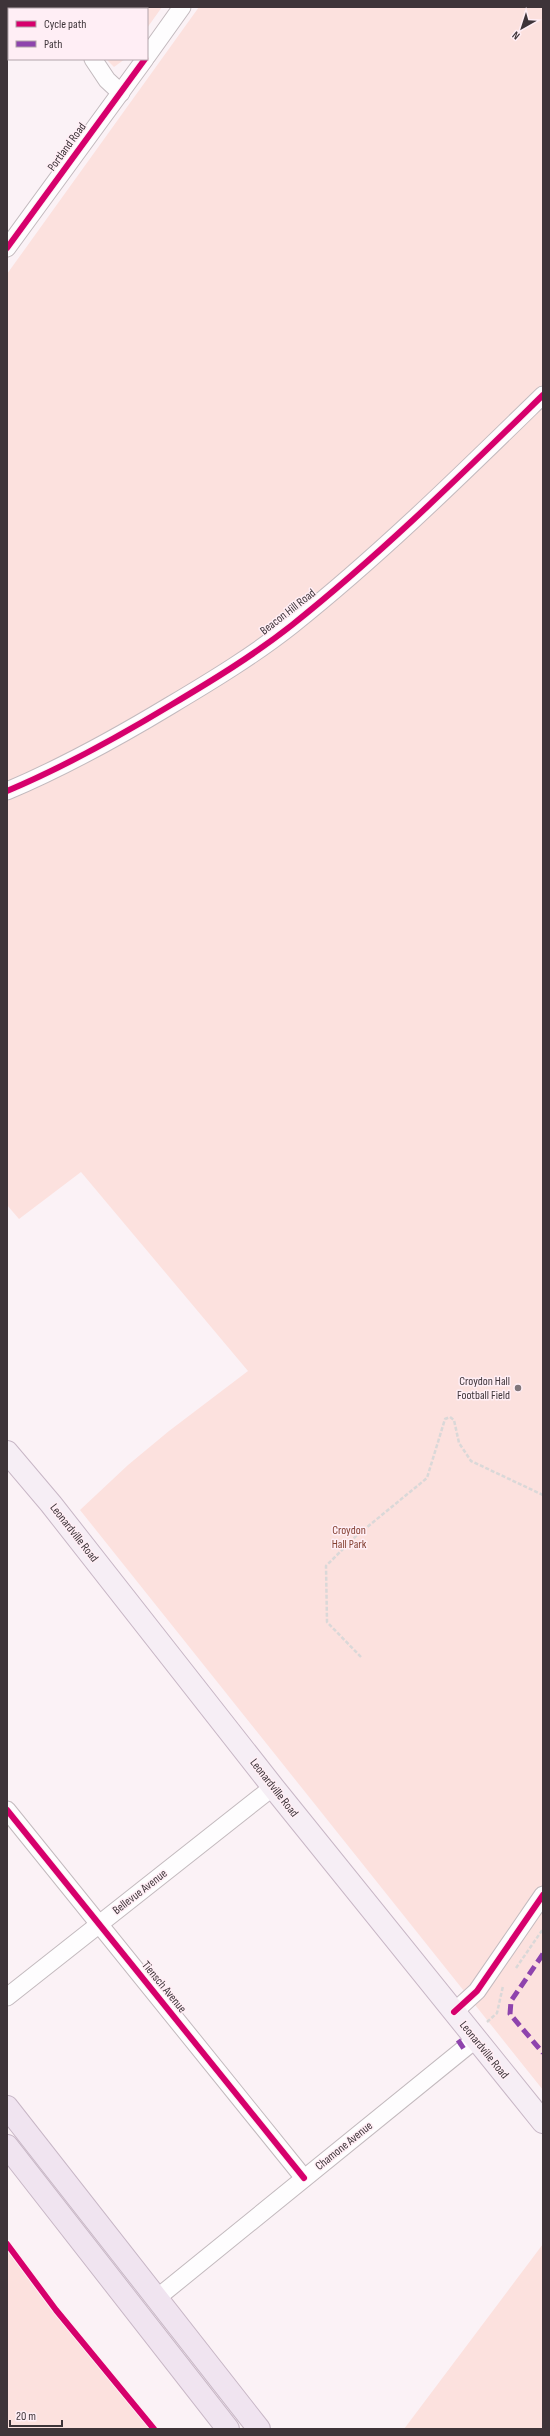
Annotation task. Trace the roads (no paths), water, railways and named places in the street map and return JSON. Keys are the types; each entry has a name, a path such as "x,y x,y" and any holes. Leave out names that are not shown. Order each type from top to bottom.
{"highway":[{"path":"7,2107 259,2429"},
{"path":"7,2146 228,2429"}],"main road":[{"name":"Leonardville Road","path":"7,1452 51,1504 273,1787 454,2012 480,2031 543,2122"}],"street":[{"path":"148,55 182,7"},
{"path":"94,60 107,80 121,93"},
{"name":"Portland Road","path":"7,248 121,93 143,60"},
{"name":"Beacon Hill Road","path":"7,791 81,756 137,725 223,674 291,626 430,506 543,395"},
{"name":"Bellevue Avenue","path":"7,1997 273,1787"},
{"name":"Tiensch Avenue","path":"7,1810 304,2178"},
{"path":"454,2012 477,1991 543,1895"},
{"name":"Chamone Avenue","path":"156,2298 304,2178 480,2031"}],"place":[{"name":"Croydon Hall Football Field","path":"518,1388"}],"park label":[{"name":"Croydon Hall Park","path":"349,1537"}]}
